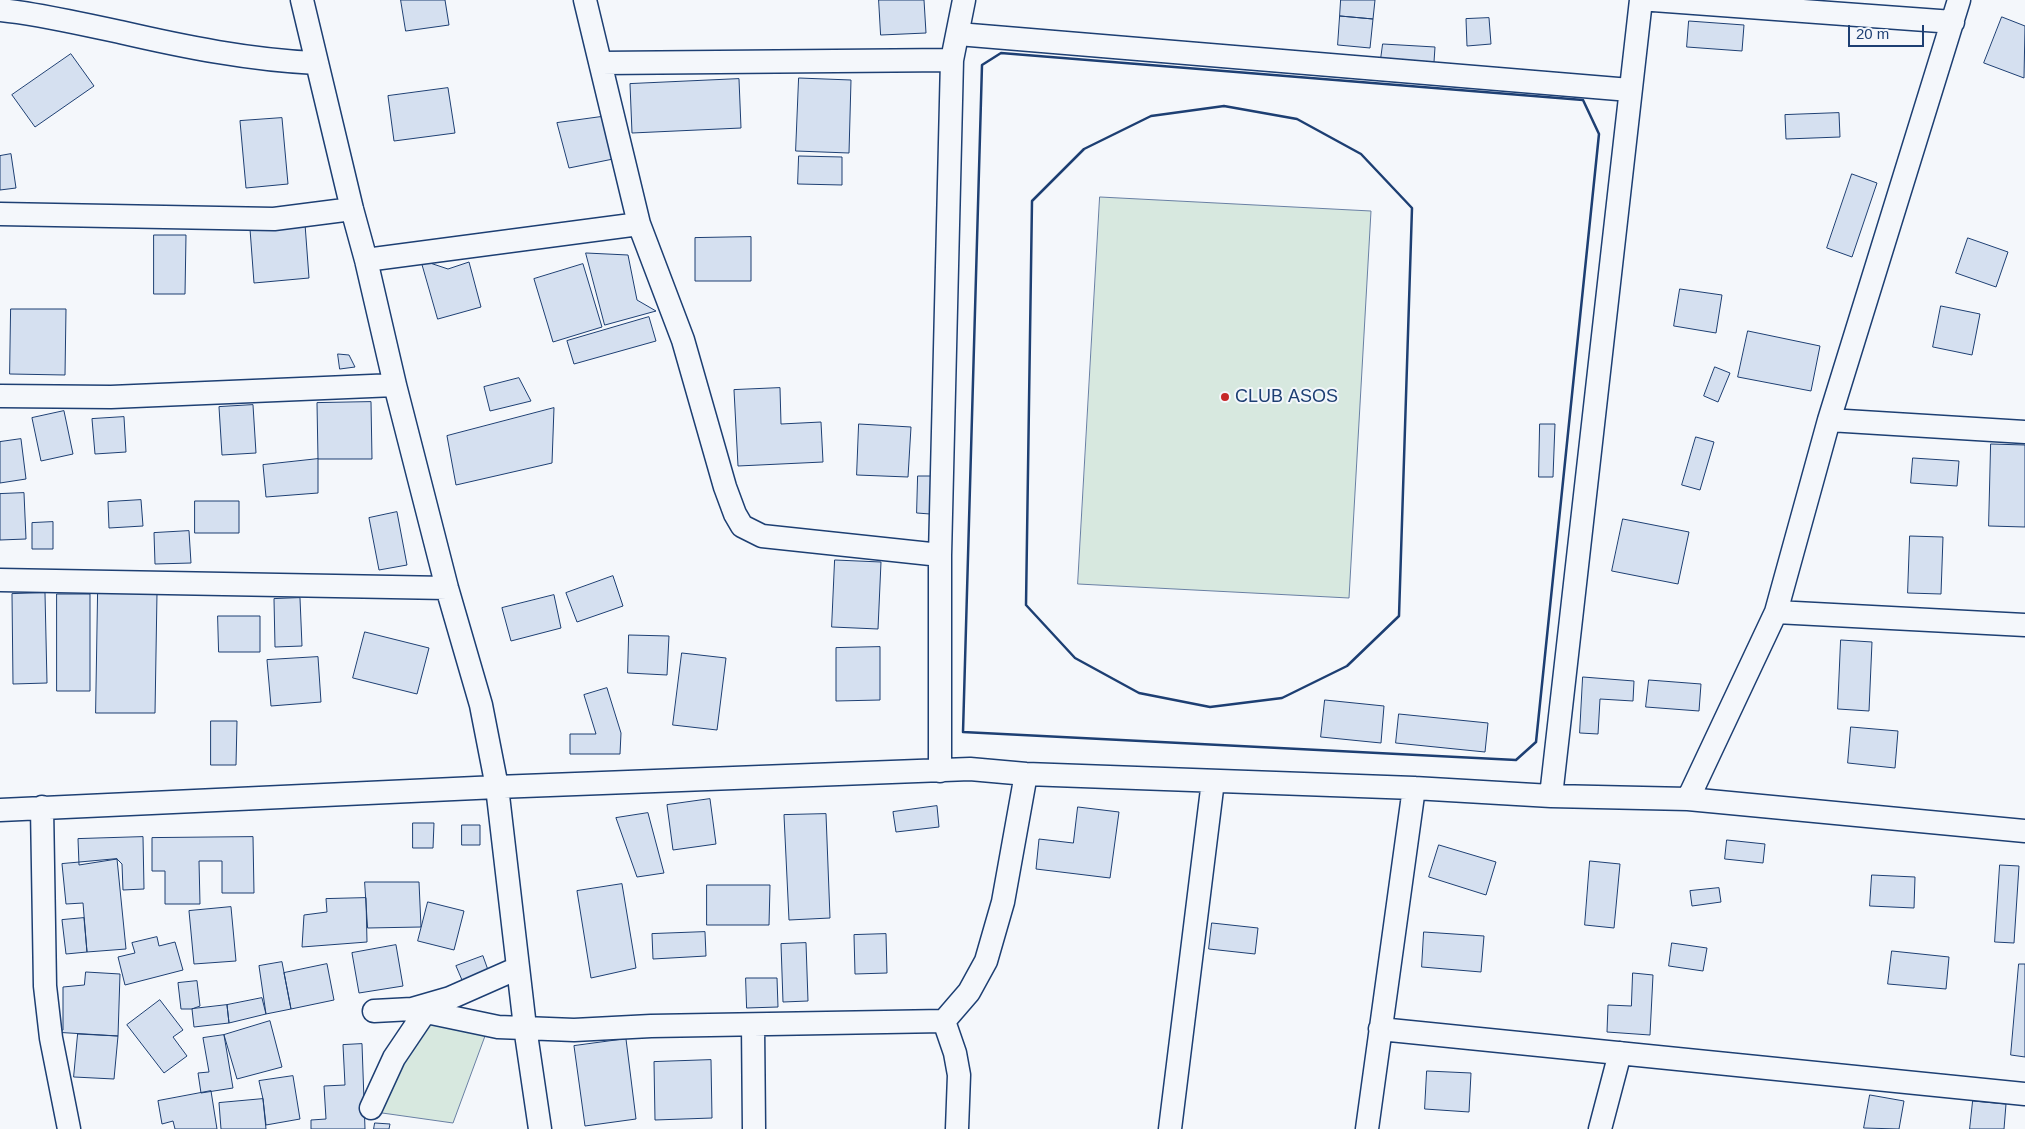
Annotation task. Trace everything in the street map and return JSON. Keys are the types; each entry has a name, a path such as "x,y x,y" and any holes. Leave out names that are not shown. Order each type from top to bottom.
{"street":[{"path":"302,0 395,385 447,588 481,705 497,787 525,1027 540,1129"},
{"path":"585,0 638,224 683,340 725,487 735,514 742,526 762,536 940,556"},
{"path":"940,771 940,556 952,60 964,0"},
{"path":"1552,796 1641,0"},
{"path":"1653,0 1953,22"},
{"path":"1688,799 1776,612 1829,420 1959,0"},
{"path":"0,10 30,12 157,40 273,61 316,63"},
{"path":"958,34 1630,90"},
{"path":"601,63 952,60"},
{"path":"0,214 274,219 352,209"},
{"path":"366,260 638,224"},
{"path":"0,396 111,397 395,385"},
{"path":"1829,420 2025,432"},
{"path":"0,580 447,588"},
{"path":"1776,612 2025,625"},
{"path":"0,810 497,787 970,769 1026,774 1212,782 1414,788 1552,796 1688,799 2025,831"},
{"path":"374,1011 418,1010 498,1027 574,1030 944,1021 969,992 986,961 1003,902 1026,774"},
{"path":"1170,1129 1212,782"},
{"path":"1367,1129 1414,788"},
{"path":"42,808 45,986 51,1038 69,1129"},
{"path":"371,1108 418,1010 518,968"},
{"path":"944,1021 955,1053 959,1075 957,1129"},
{"path":"753,1025 754,1129"},
{"path":"1380,1029 2025,1094"},
{"path":"1600,1129 1620,1053"}],"shaded area":[{"name":"CLUB ASOS","path":"1100,197 1371,211 1349,598 1078,584"},
{"path":"417,1012 485,1036 453,1123 361,1110"}],"building":[{"path":"401,0 445,0 449,25 406,31"},
{"path":"879,0 924,0 926,33 881,35"},
{"path":"1341,0 1375,0 1373,19 1340,16"},
{"path":"1340,16 1373,19 1370,48 1338,45"},
{"path":"2002,17 2025,26 2024,78 1984,63"},
{"path":"1489,18 1491,44 1467,46 1466,19"},
{"path":"1689,21 1744,25 1742,51 1687,47"},
{"path":"1383,44 1435,47 1434,62 1381,59"},
{"path":"71,54 94,86 35,127 12,95"},
{"path":"799,78 851,80 849,153 796,151"},
{"path":"739,79 741,128 632,133 630,84"},
{"path":"448,88 455,133 394,141 388,96"},
{"path":"1839,113 1840,137 1786,139 1785,115"},
{"path":"608,116 618,158 569,168 557,123"},
{"path":"282,118 288,184 246,188 240,121"},
{"path":"11,154 16,188 0,190 0,156"},
{"path":"799,156 842,157 842,185 798,184"},
{"path":"1852,174 1877,183 1852,257 1827,248"},
{"path":"305,224 309,278 254,283 250,229"},
{"path":"154,235 186,235 185,294 154,294"},
{"path":"751,237 751,281 695,281 695,238"},
{"path":"1968,238 2008,252 1996,287 1956,273"},
{"path":"586,253 628,255 637,300 656,311 605,325"},
{"path":"421,260 448,269 469,262 481,307 438,319"},
{"path":"583,264 602,327 553,342 534,279"},
{"path":"1680,289 1722,295 1716,333 1674,326"},
{"path":"1941,306 1980,314 1972,355 1933,347"},
{"path":"11,309 66,309 65,375 10,374"},
{"path":"649,317 656,341 574,364 567,341"},
{"path":"1748,331 1820,346 1811,391 1738,377"},
{"path":"338,354 349,355 355,367 340,369"},
{"path":"1715,367 1730,373 1718,402 1704,396"},
{"path":"519,378 531,401 490,411 484,387"},
{"path":"780,388 781,424 821,422 823,462 738,466 734,390"},
{"path":"371,402 372,459 318,459 317,403"},
{"path":"253,405 256,453 222,455 219,407"},
{"path":"554,408 552,463 456,485 447,436"},
{"path":"64,411 73,454 41,461 32,418"},
{"path":"124,417 126,452 95,454 92,419"},
{"path":"859,424 911,427 908,477 857,475"},
{"path":"1540,424 1555,424 1553,477 1539,477"},
{"path":"1696,437 1714,442 1700,490 1682,485"},
{"path":"21,439 26,479 0,483 0,442"},
{"path":"1991,444 2025,445 2025,527 1989,526"},
{"path":"1913,458 1959,461 1957,486 1911,483"},
{"path":"318,459 318,493 266,497 263,465"},
{"path":"918,476 931,476 930,514 917,513"},
{"path":"24,493 26,539 0,540 0,494"},
{"path":"141,500 143,526 109,528 108,502"},
{"path":"195,501 239,501 239,533 195,533"},
{"path":"397,512 407,565 379,570 369,518"},
{"path":"1623,519 1689,532 1678,584 1612,571"},
{"path":"53,522 53,549 32,549 32,523"},
{"path":"189,531 191,563 155,564 154,533"},
{"path":"1910,536 1943,537 1941,594 1908,593"},
{"path":"835,560 881,562 878,629 832,627"},
{"path":"613,576 623,606 577,622 566,593"},
{"path":"98,592 157,593 155,713 96,713"},
{"path":"45,593 47,683 13,684 12,594"},
{"path":"57,594 90,594 90,691 57,691"},
{"path":"554,595 561,628 511,641 502,608"},
{"path":"300,598 302,646 275,647 274,599"},
{"path":"218,616 260,616 260,652 219,652"},
{"path":"365,632 429,648 417,694 353,678"},
{"path":"629,635 669,636 667,675 628,673"},
{"path":"1841,640 1872,642 1869,711 1838,709"},
{"path":"880,647 880,700 836,701 836,648"},
{"path":"682,653 726,658 717,730 673,725"},
{"path":"318,657 321,702 271,706 267,660"},
{"path":"1583,677 1634,681 1633,701 1600,699 1598,734 1580,733"},
{"path":"1649,680 1701,684 1699,711 1646,707"},
{"path":"607,688 621,733 620,754 570,754 570,734 596,734 584,695"},
{"path":"1325,700 1384,706 1381,743 1321,737"},
{"path":"1399,714 1488,723 1485,752 1396,743"},
{"path":"211,721 237,721 236,765 211,765"},
{"path":"1851,727 1898,731 1895,768 1848,763"},
{"path":"710,799 716,844 673,850 667,805"},
{"path":"937,806 939,827 896,832 893,812"},
{"path":"1078,807 1119,812 1110,878 1036,869 1039,839 1073,843"},
{"path":"648,813 664,873 637,877 616,818"},
{"path":"826,814 830,918 789,920 784,815"},
{"path":"413,823 434,823 433,848 413,848"},
{"path":"462,825 480,825 480,845 462,845"},
{"path":"143,837 144,889 123,890 122,864 117,859 79,865 78,839"},
{"path":"253,837 254,893 222,893 222,861 199,861 200,904 165,904 165,871 152,871 152,838"},
{"path":"1727,840 1765,844 1763,863 1725,859"},
{"path":"1439,845 1496,862 1486,895 1429,877"},
{"path":"117,859 126,949 87,952 83,903 66,904 62,864"},
{"path":"1590,861 1620,864 1614,928 1585,925"},
{"path":"2000,865 2019,866 2014,943 1995,942"},
{"path":"1872,875 1915,877 1914,908 1870,906"},
{"path":"365,882 419,882 421,927 368,928"},
{"path":"622,884 636,968 591,978 577,891"},
{"path":"707,885 770,885 769,925 707,925"},
{"path":"1719,888 1721,902 1692,906 1690,891"},
{"path":"366,898 367,942 302,947 304,915 327,912 326,899"},
{"path":"428,902 464,911 454,950 418,941"},
{"path":"231,907 236,961 194,964 189,911"},
{"path":"84,918 87,952 66,954 62,920"},
{"path":"1212,923 1258,928 1255,954 1209,949"},
{"path":"705,932 706,956 653,959 652,934"},
{"path":"1424,932 1484,936 1481,972 1422,967"},
{"path":"886,934 887,973 855,974 854,935"},
{"path":"157,937 159,946 175,942 183,970 125,985 118,957 135,953 132,943"},
{"path":"806,943 808,1001 783,1002 781,944"},
{"path":"1672,943 1707,948 1703,971 1669,966"},
{"path":"396,945 403,986 359,993 352,953"},
{"path":"1892,951 1949,957 1946,989 1888,984"},
{"path":"483,956 488,970 462,980 456,966"},
{"path":"282,962 291,1009 266,1014 259,966"},
{"path":"327,964 334,1000 291,1009 284,973"},
{"path":"2019,964 2025,964 2025,1057 2011,1055"},
{"path":"86,972 120,974 118,1036 53,1032 63,1030 63,987 84,985"},
{"path":"1633,973 1653,975 1650,1035 1607,1032 1608,1005 1631,1006"},
{"path":"746,978 777,978 778,1007 747,1008"},
{"path":"197,981 200,1006 192,1009 181,1009 178,983"},
{"path":"262,998 266,1014 229,1023 227,1005"},
{"path":"160,1000 183,1030 173,1037 187,1056 164,1073 127,1025"},
{"path":"227,1005 229,1023 194,1027 192,1009"},
{"path":"270,1021 282,1067 237,1079 224,1035"},
{"path":"78,1034 118,1036 114,1079 74,1077"},
{"path":"224,1035 233,1088 201,1093 198,1073 209,1072 203,1038"},
{"path":"626,1039 636,1119 585,1126 574,1046"},
{"path":"362,1044 365,1129 311,1129 311,1120 326,1119 324,1086 345,1085 343,1045"},
{"path":"711,1060 712,1118 655,1120 654,1062"},
{"path":"1427,1071 1471,1073 1469,1112 1425,1109"},
{"path":"293,1076 300,1119 266,1125 259,1081"},
{"path":"211,1091 217,1129 175,1129 173,1121 162,1124 158,1101"},
{"path":"1870,1095 1904,1101 1899,1129 1864,1128"},
{"path":"263,1099 266,1129 221,1129 219,1103"},
{"path":"1973,1101 2006,1104 2004,1129 1970,1129"},
{"path":"375,1123 390,1124 389,1129 374,1129"}],"wall":[{"path":"1001,53 1583,100 1599,134 1536,742 1516,760 963,732 982,65 1001,53"},
{"path":"1224,106 1297,119 1361,154 1412,208 1399,616 1347,666 1282,698 1210,707 1139,693 1075,658 1026,605 1032,201 1084,149 1151,116 1224,106"}],"place":[{"name":"CLUB ASOS","path":"1225,397"}]}
